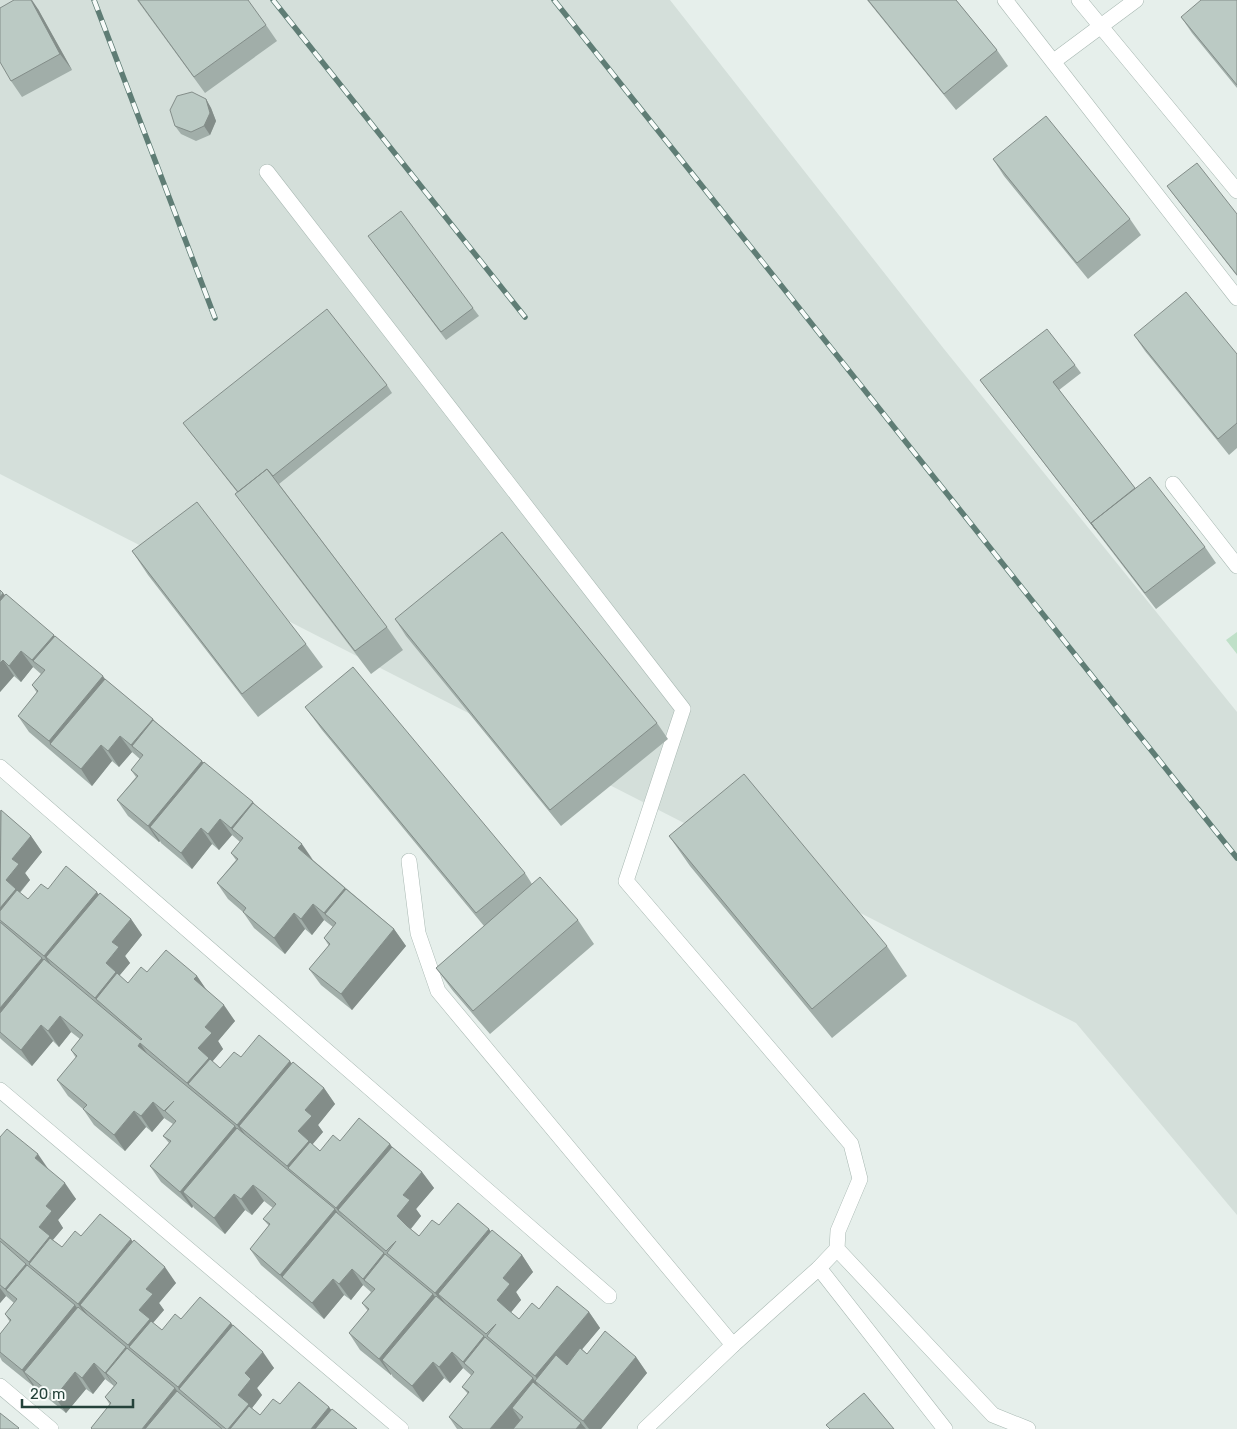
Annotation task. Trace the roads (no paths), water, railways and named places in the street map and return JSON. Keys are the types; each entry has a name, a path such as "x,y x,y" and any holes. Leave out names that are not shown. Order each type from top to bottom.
{"street":[{"path":"1005,0 1237,298"},
{"path":"1079,0 1237,191"},
{"path":"1054,61 1136,0"},
{"path":"267,172 683,709 626,880 851,1144 860,1179 838,1231 838,1249 993,1415 1028,1429"},
{"path":"1173,484 1237,566"},
{"path":"0,767 609,1296"},
{"path":"409,861 418,933 438,991 733,1345"},
{"path":"0,1090 401,1429"},
{"path":"645,1429 838,1249"},
{"path":"819,1268 945,1429"},
{"path":"0,1386 51,1429"}],"railway":[{"path":"94,0 215,318"},
{"path":"273,0 525,317"},
{"path":"554,0 1237,858"}]}
